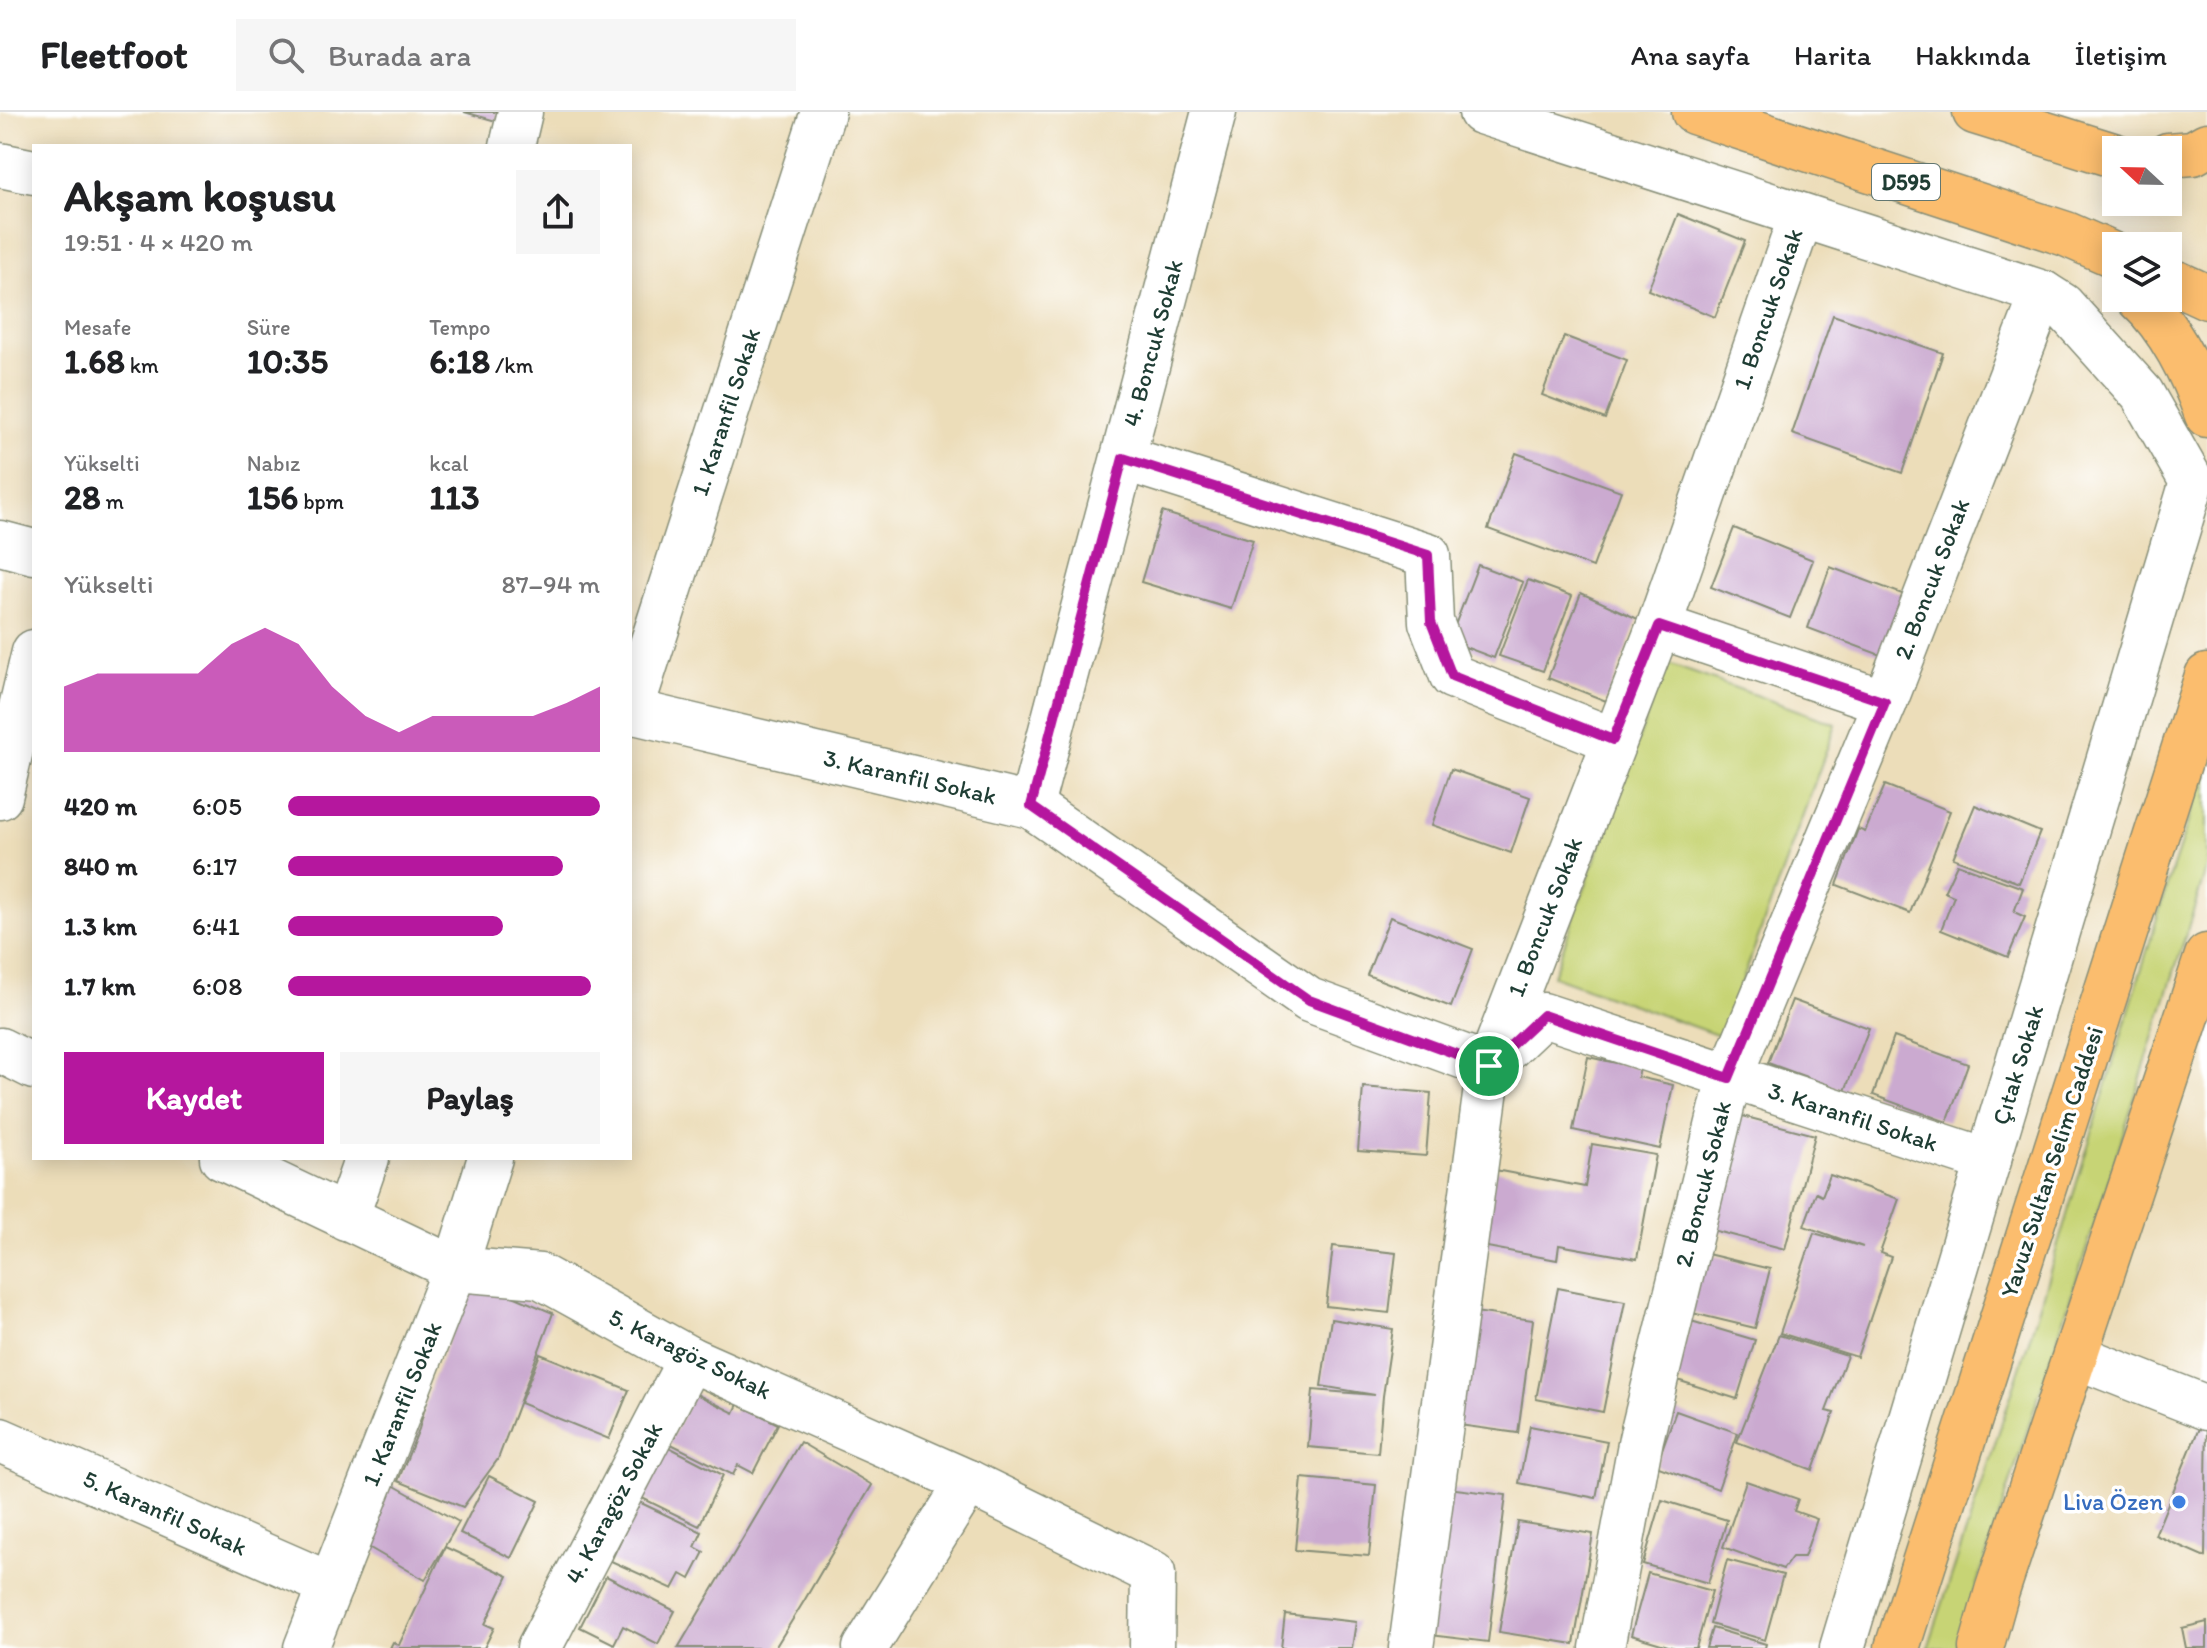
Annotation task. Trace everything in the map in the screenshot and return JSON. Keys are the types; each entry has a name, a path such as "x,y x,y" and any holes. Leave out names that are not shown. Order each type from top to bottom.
{"main road":[{"name":"D595","path":"1694,112 2066,234 2102,250"},
{"path":"1975,112 2102,152"},
{"path":"2182,154 2193,153 2207,145"},
{"path":"2182,172 2207,178"},
{"path":"2066,234 2102,266"},
{"path":"2182,285 2207,297"},
{"path":"2153,312 2188,371 2207,415"},
{"name":"Yavuz Sultan Selim Caddesi","path":"1897,1648 2207,676"},
{"path":"1981,1648 1997,1591 2207,956"},
{"path":"1995,1648 1997,1591"}],"street":[{"path":"512,144 520,112"},
{"name":"1. Karanfil Sokak","path":"632,705 823,112"},
{"name":"4. Boncuk Sokak","path":"1031,806 1214,112"},
{"path":"1481,112 2043,293"},
{"path":"0,165 32,172"},
{"name":"1. Boncuk Sokak","path":"1411,1648 1489,1066 1659,626 1801,216"},
{"name":"Çıtak Sokak","path":"1842,1648 2192,482 2142,394 2062,305 2043,293"},
{"name":"2. Boncuk Sokak","path":"1602,1648 1641,1439 1729,1078 1885,702 2043,293"},
{"path":"1123,458 1428,555 1431,622 1452,676 1613,740"},
{"path":"0,543 32,551"},
{"path":"1659,626 1885,702"},
{"path":"0,797 32,663"},
{"name":"3. Karanfil Sokak","path":"632,711 1031,806 1309,1000 1489,1066 1543,1015 1989,1161"},
{"path":"0,1050 32,1066"},
{"name":"5. Karagöz Sokak","path":"226,1160 455,1269 540,1276 690,1359 968,1482 1153,1573 1152,1648"},
{"path":"346,1218 366,1160"},
{"name":"1. Karanfil Sokak","path":"306,1648 455,1269 489,1160"},
{"path":"2075,1356 2207,1408"},
{"name":"4. Karagöz Sokak","path":"539,1648 690,1359"},
{"name":"5. Karanfil Sokak","path":"0,1440 331,1585"},
{"path":"865,1648 968,1482"}],"green space":[{"path":"1666,663 1836,724 1722,1037 1553,976"},
{"path":"2207,764 2207,867 2097,1217 1956,1648 1928,1648 2030,1337 2164,895"}],"building":[{"path":"464,112 498,112 496,121"},
{"path":"1678,214 1745,241 1715,317 1648,290"},
{"path":"1833,315 1943,353 1902,473 1792,434"},
{"path":"1564,336 1627,360 1605,419 1542,395"},
{"path":"1516,453 1621,491 1593,567 1488,529"},
{"path":"1162,512 1253,540 1231,609 1141,582"},
{"path":"1734,528 1813,560 1790,618 1711,587"},
{"path":"1478,565 1523,582 1494,658 1449,641"},
{"path":"1830,567 1905,595 1883,656 1808,628"},
{"path":"1528,580 1572,596 1543,671 1499,656"},
{"path":"1581,593 1638,619 1606,701 1548,678"},
{"path":"1451,769 1530,797 1511,853 1432,825"},
{"path":"1885,785 1950,811 1910,913 1837,885 1858,829 1865,832"},
{"path":"1975,805 2040,832 2019,883 1953,858"},
{"path":"1957,864 2023,888 2014,912 2025,917 2008,957 1941,930 1954,896 1944,892"},
{"path":"1390,917 1473,949 1451,1007 1367,975"},
{"path":"1792,1000 1869,1028 1845,1091 1768,1063"},
{"path":"1894,1037 1968,1064 1947,1122 1873,1095"},
{"path":"1588,1057 1640,1068 1638,1077 1673,1085 1660,1149 1573,1130"},
{"path":"1363,1087 1431,1093 1426,1156 1358,1151"},
{"path":"1735,1114 1815,1135 1785,1249 1705,1228"},
{"path":"1592,1144 1656,1155 1637,1259 1559,1245 1557,1260 1482,1246 1495,1170 1585,1187"},
{"path":"1830,1175 1899,1199 1880,1253 1891,1257 1857,1357 1780,1333 1814,1233 1863,1247 1804,1226 1816,1193 1822,1196"},
{"path":"1333,1246 1396,1253 1389,1313 1326,1306"},
{"path":"1699,1252 1770,1269 1755,1328 1684,1311"},
{"path":"473,1279 553,1313 498,1459 463,1507 398,1481 419,1429 433,1379"},
{"path":"1558,1288 1625,1301 1603,1412 1536,1399"},
{"path":"1460,1310 1533,1320 1518,1433 1444,1423"},
{"path":"1331,1319 1393,1329 1378,1453 1308,1447 1313,1390 1375,1395 1321,1386"},
{"path":"1691,1321 1755,1340 1737,1399 1674,1379"},
{"path":"1779,1335 1847,1356 1826,1411 1834,1413 1813,1470 1737,1442"},
{"path":"540,1354 629,1390 609,1439 520,1403"},
{"path":"694,1393 734,1413 738,1404 778,1424 753,1473 738,1465 733,1475 669,1443"},
{"path":"1676,1411 1738,1433 1718,1489 1656,1466"},
{"path":"2204,1416 2207,1417 2205,1557 2155,1535"},
{"path":"1530,1426 1607,1441 1596,1498 1519,1483"},
{"path":"800,1442 872,1485 804,1601 775,1648 678,1648"},
{"path":"667,1446 723,1475 699,1526 642,1498"},
{"path":"489,1476 539,1501 511,1558 460,1533"},
{"path":"1302,1478 1376,1485 1369,1556 1295,1550"},
{"path":"1746,1481 1798,1499 1794,1511 1817,1519 1804,1557 1792,1557 1783,1569 1723,1547"},
{"path":"391,1484 459,1522 425,1580 358,1541"},
{"path":"1439,1487 1506,1495 1488,1642 1421,1634"},
{"path":"1662,1500 1727,1520 1708,1583 1643,1564"},
{"path":"639,1502 702,1532 695,1547 704,1552 690,1579 681,1574 673,1589 611,1561"},
{"path":"1518,1522 1593,1534 1574,1644 1499,1632"},
{"path":"445,1547 508,1576 485,1624 494,1628 484,1648 390,1648 393,1642 399,1645"},
{"path":"1727,1560 1783,1575 1765,1640 1710,1624"},
{"path":"1648,1573 1712,1591 1696,1648 1675,1648 1631,1635"},
{"path":"606,1576 675,1611 658,1644 623,1626 614,1644 580,1627"},
{"path":"1285,1614 1356,1622 1352,1648 1281,1648"},
{"path":"2207,1622 2207,1648 2186,1648 2182,1628"},
{"path":"1712,1628 1766,1644 1765,1648 1706,1648"}],"place":[{"name":"Liva Özen","path":"2179,1502"}],"route":[{"path":"1123,458 1428,555 1431,622 1452,676 1613,740 1659,626 1885,702 1729,1078 1543,1015 1489,1066 1309,1000 1031,806 1123,458"}]}
